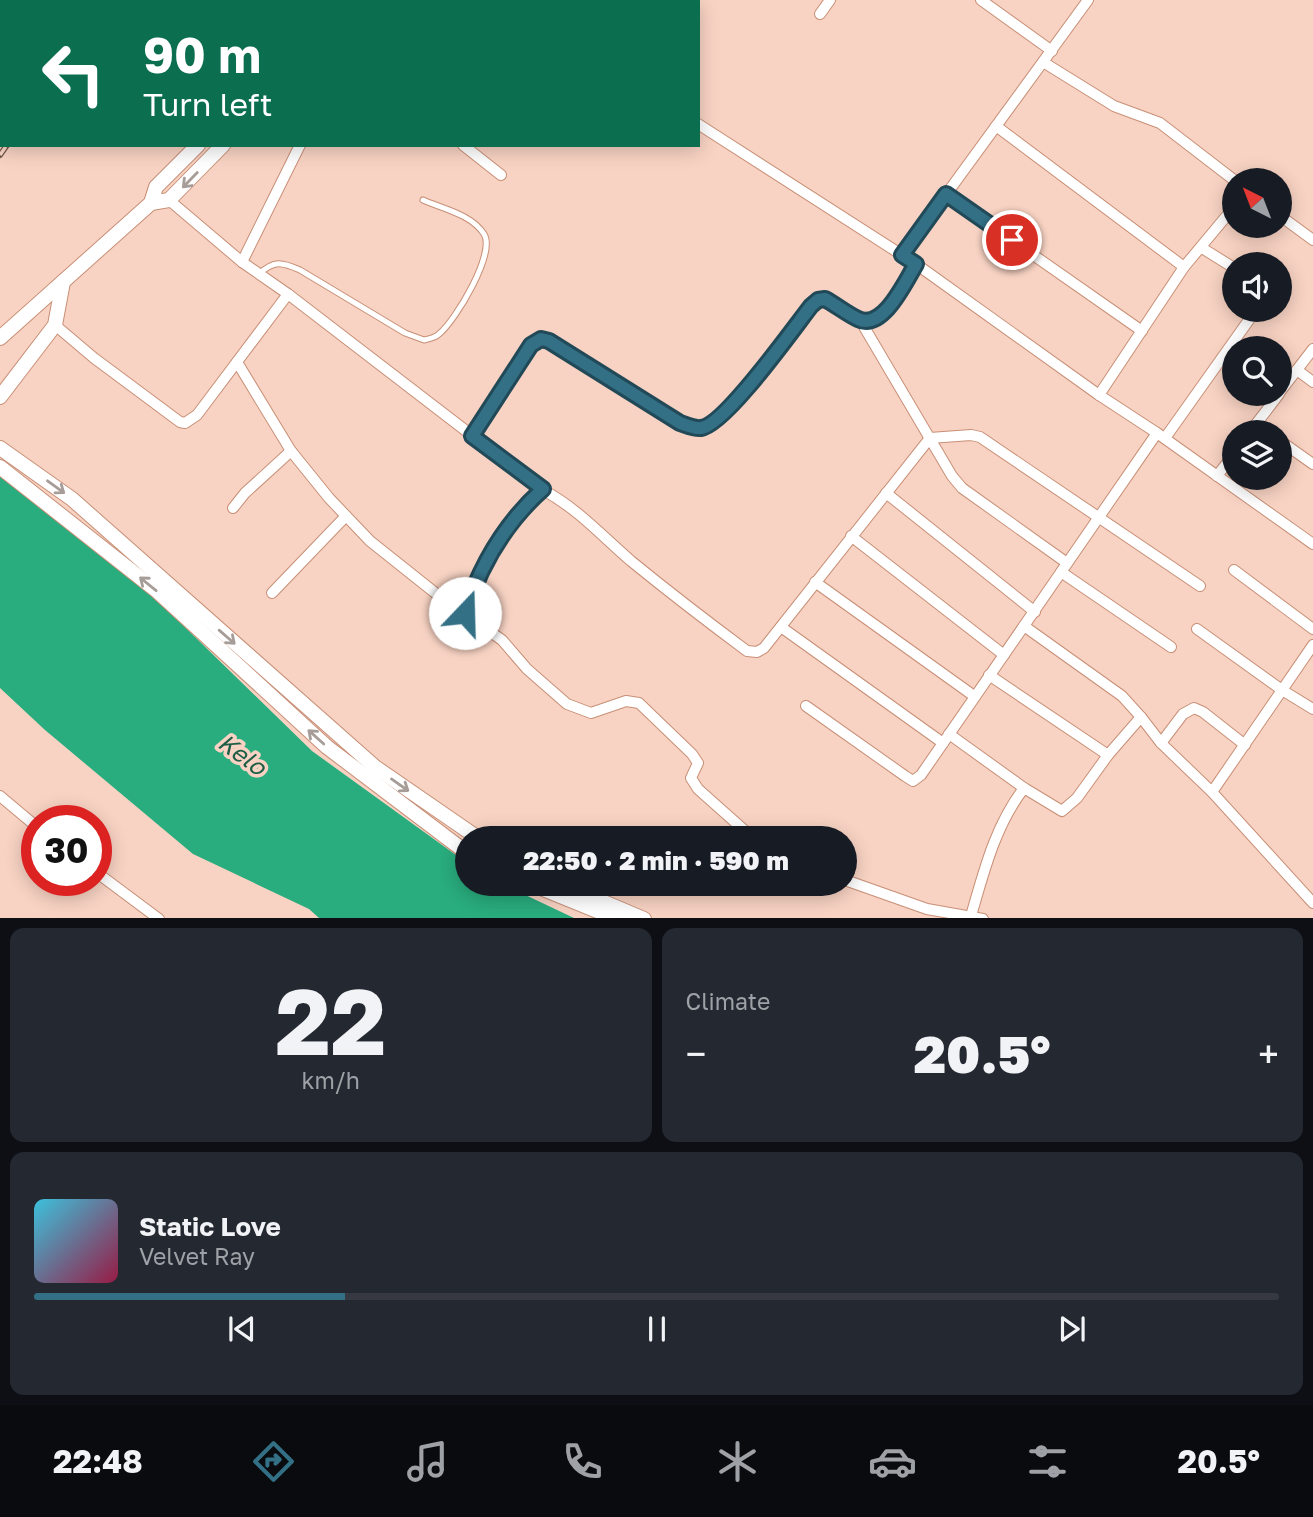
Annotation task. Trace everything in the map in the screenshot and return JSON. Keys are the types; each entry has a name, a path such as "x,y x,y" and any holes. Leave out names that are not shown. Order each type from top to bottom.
{"street":[{"path":"820,13 830,0"},
{"path":"981,0 1052,51"},
{"path":"902,255 1088,0"},
{"path":"1043,62 1114,106 1160,123 1222,171"},
{"path":"700,125 916,264 1098,395 1161,436 1313,544"},
{"path":"996,126 1184,267"},
{"path":"0,338 151,203 156,187 196,147"},
{"path":"151,203 169,200 221,147"},
{"path":"242,262 299,147"},
{"path":"466,147 501,175"},
{"path":"946,194 1142,331"},
{"path":"169,200 242,262 288,294 543,489 569,504 672,595 747,651 757,652 764,648 930,438 971,435 980,437 1200,586"},
{"path":"1098,395 1184,267 1222,222"},
{"path":"1292,225 1313,240"},
{"path":"1202,248 1222,260"},
{"path":"472,436 531,345 541,339 549,341 680,423 699,429 712,424 733,404 818,300 825,299 860,320 872,321 884,315 916,264"},
{"path":"0,397 51,331 63,282"},
{"path":"51,331 185,423 197,415 288,294"},
{"path":"860,320 952,477 962,488 1171,647"},
{"path":"806,706 914,781 921,775 1099,518 1247,322"},
{"path":"1292,377 1313,349"},
{"path":"237,362 292,451 329,498 370,541 434,592 502,640 527,669 567,704 591,713 626,701 642,705 692,754 698,763 691,778 698,789 740,826"},
{"path":"1297,370 1313,382"},
{"path":"1259,420 1270,406"},
{"path":"0,448 72,499 374,767 460,826"},
{"path":"1292,449 1313,464"},
{"path":"233,509 245,493 292,451"},
{"path":"0,467 157,591 327,747 455,844"},
{"path":"1217,476 1222,470"},
{"path":"465,613 472,591 507,525 543,489"},
{"path":"886,493 1035,612"},
{"path":"272,593 346,516"},
{"path":"851,536 1004,654"},
{"path":"1234,570 1313,629"},
{"path":"816,582 974,696"},
{"path":"1024,626 1122,696 1161,743 1212,792 1313,903"},
{"path":"781,627 946,738 1062,811 1077,799 1108,755 1142,717"},
{"path":"1197,629 1313,709"},
{"path":"1212,792 1313,645"},
{"path":"989,676 1108,755"},
{"path":"1161,743 1183,714 1194,708 1245,744"},
{"path":"971,916 993,841 1010,807 1024,788"},
{"path":"0,796 21,814"},
{"path":"112,884 158,918"},
{"path":"857,884 927,909 979,918"},
{"path":"560,896 615,918"},
{"path":"589,896 642,918"}],"lane":[{"path":"259,274 268,266 282,262 405,333 424,340 439,335 469,294 487,250 485,236 472,220 423,200"}],"water":[{"name":"Kelo","path":"0,470 112,556 312,751 455,854 455,896 527,896 574,918 319,918 309,909 193,854 45,730 0,688"}],"railway":[{"path":"0,155 6,147"}],"route":[{"path":"465,613 472,591 507,525 543,489 472,436 531,345 541,339 549,341 680,423 699,429 712,424 733,404 818,300 825,299 860,320 872,321 884,315 916,264 902,255 946,194 1012,240"}]}
